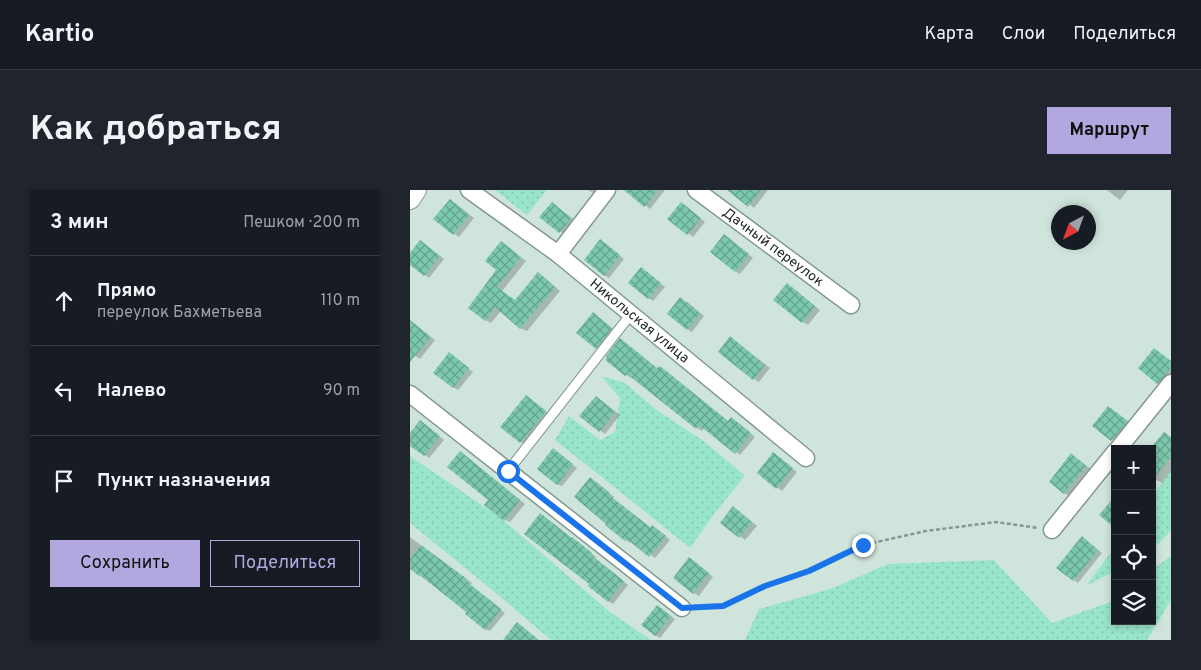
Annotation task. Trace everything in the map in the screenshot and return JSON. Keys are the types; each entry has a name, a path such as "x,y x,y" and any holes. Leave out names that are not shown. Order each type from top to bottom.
{"street":[{"path":"410,199 416,190"},
{"name":"Никольская улица","path":"469,190 558,254 806,458"},
{"path":"558,254 607,190"},
{"name":"Дачный переулок","path":"696,190 851,305"},
{"path":"1121,445 1171,383"},
{"path":"410,394 682,608"},
{"path":"1052,530 1111,457"}],"lane":[{"path":"508,471 631,314"}],"path":[{"path":"682,608 723,606 765,586 809,571 863,545 926,531 996,522 1052,530"}],"green space":[{"path":"495,190 547,190 527,215"},
{"path":"601,376 625,383 658,411 705,442 745,476 717,510 690,548 555,440 569,416 600,440 615,432 620,398"},
{"path":"410,456 502,519 610,612 651,640 551,640 410,523"},
{"path":"1171,471 1171,531 1156,546 1156,535 1156,491"},
{"path":"1111,552 1111,573 1086,586"},
{"path":"1171,556 1171,600 1156,625 1156,580 1156,567"},
{"path":"994,560 1052,623 1110,602 1111,625 1156,625 1147,640 745,640 759,609 833,588 888,564"}],"building":[{"path":"624,190 658,190 644,207"},
{"path":"727,190 761,190 748,207"},
{"path":"450,199 469,215 453,235 433,219"},
{"path":"552,202 571,218 559,233 539,217"},
{"path":"681,202 701,218 687,235 667,219"},
{"path":"724,234 749,254 735,272 710,252"},
{"path":"600,239 620,255 604,276 584,260"},
{"path":"420,240 440,256 424,276 410,265 410,253"},
{"path":"501,241 521,257 497,287 515,300 538,272 555,287 520,329 495,307 485,321 468,308 496,270 485,261"},
{"path":"641,267 661,283 648,299 628,283"},
{"path":"787,283 815,306 802,323 773,300"},
{"path":"680,297 700,313 687,330 667,314"},
{"path":"593,312 612,328 596,349 576,333"},
{"path":"410,320 431,337 410,362"},
{"path":"730,336 765,365 753,380 718,352"},
{"path":"620,338 657,368 660,366 728,421 731,417 751,433 735,454 699,425 696,429 627,374 625,376 605,360"},
{"path":"1154,348 1171,361 1171,368 1157,384 1138,368"},
{"path":"449,352 469,368 453,388 433,373"},
{"path":"526,395 546,411 520,443 500,427"},
{"path":"596,396 615,412 599,432 579,416"},
{"path":"1108,406 1128,421 1111,441 1092,426"},
{"path":"420,420 440,436 424,456 410,446 410,433"},
{"path":"1164,432 1171,437 1171,457 1156,475 1156,445 1153,445"},
{"path":"553,448 573,464 557,485 537,469"},
{"path":"460,451 520,500 504,521 484,505 488,500 447,467"},
{"path":"773,452 793,468 776,489 757,473"},
{"path":"1071,453 1086,466 1064,494 1049,482"},
{"path":"590,477 610,493 609,495 650,527 652,525 666,536 649,557 627,539 625,541 605,525 574,497"},
{"path":"1111,501 1111,525 1099,515"},
{"path":"733,506 752,522 739,538 720,523"},
{"path":"540,513 592,553 591,555 624,581 608,602 588,586 589,584 524,534"},
{"path":"1082,536 1098,550 1073,581 1056,568"},
{"path":"421,545 467,579 466,581 501,609 485,630 465,614 466,612 410,569 410,558"},
{"path":"689,557 709,573 693,594 673,578"},
{"path":"657,605 671,616 655,636 641,625"},
{"path":"517,622 539,640 503,640"}],"route":[{"path":"508,471 682,608 723,606 765,586 809,571 863,545"}]}
